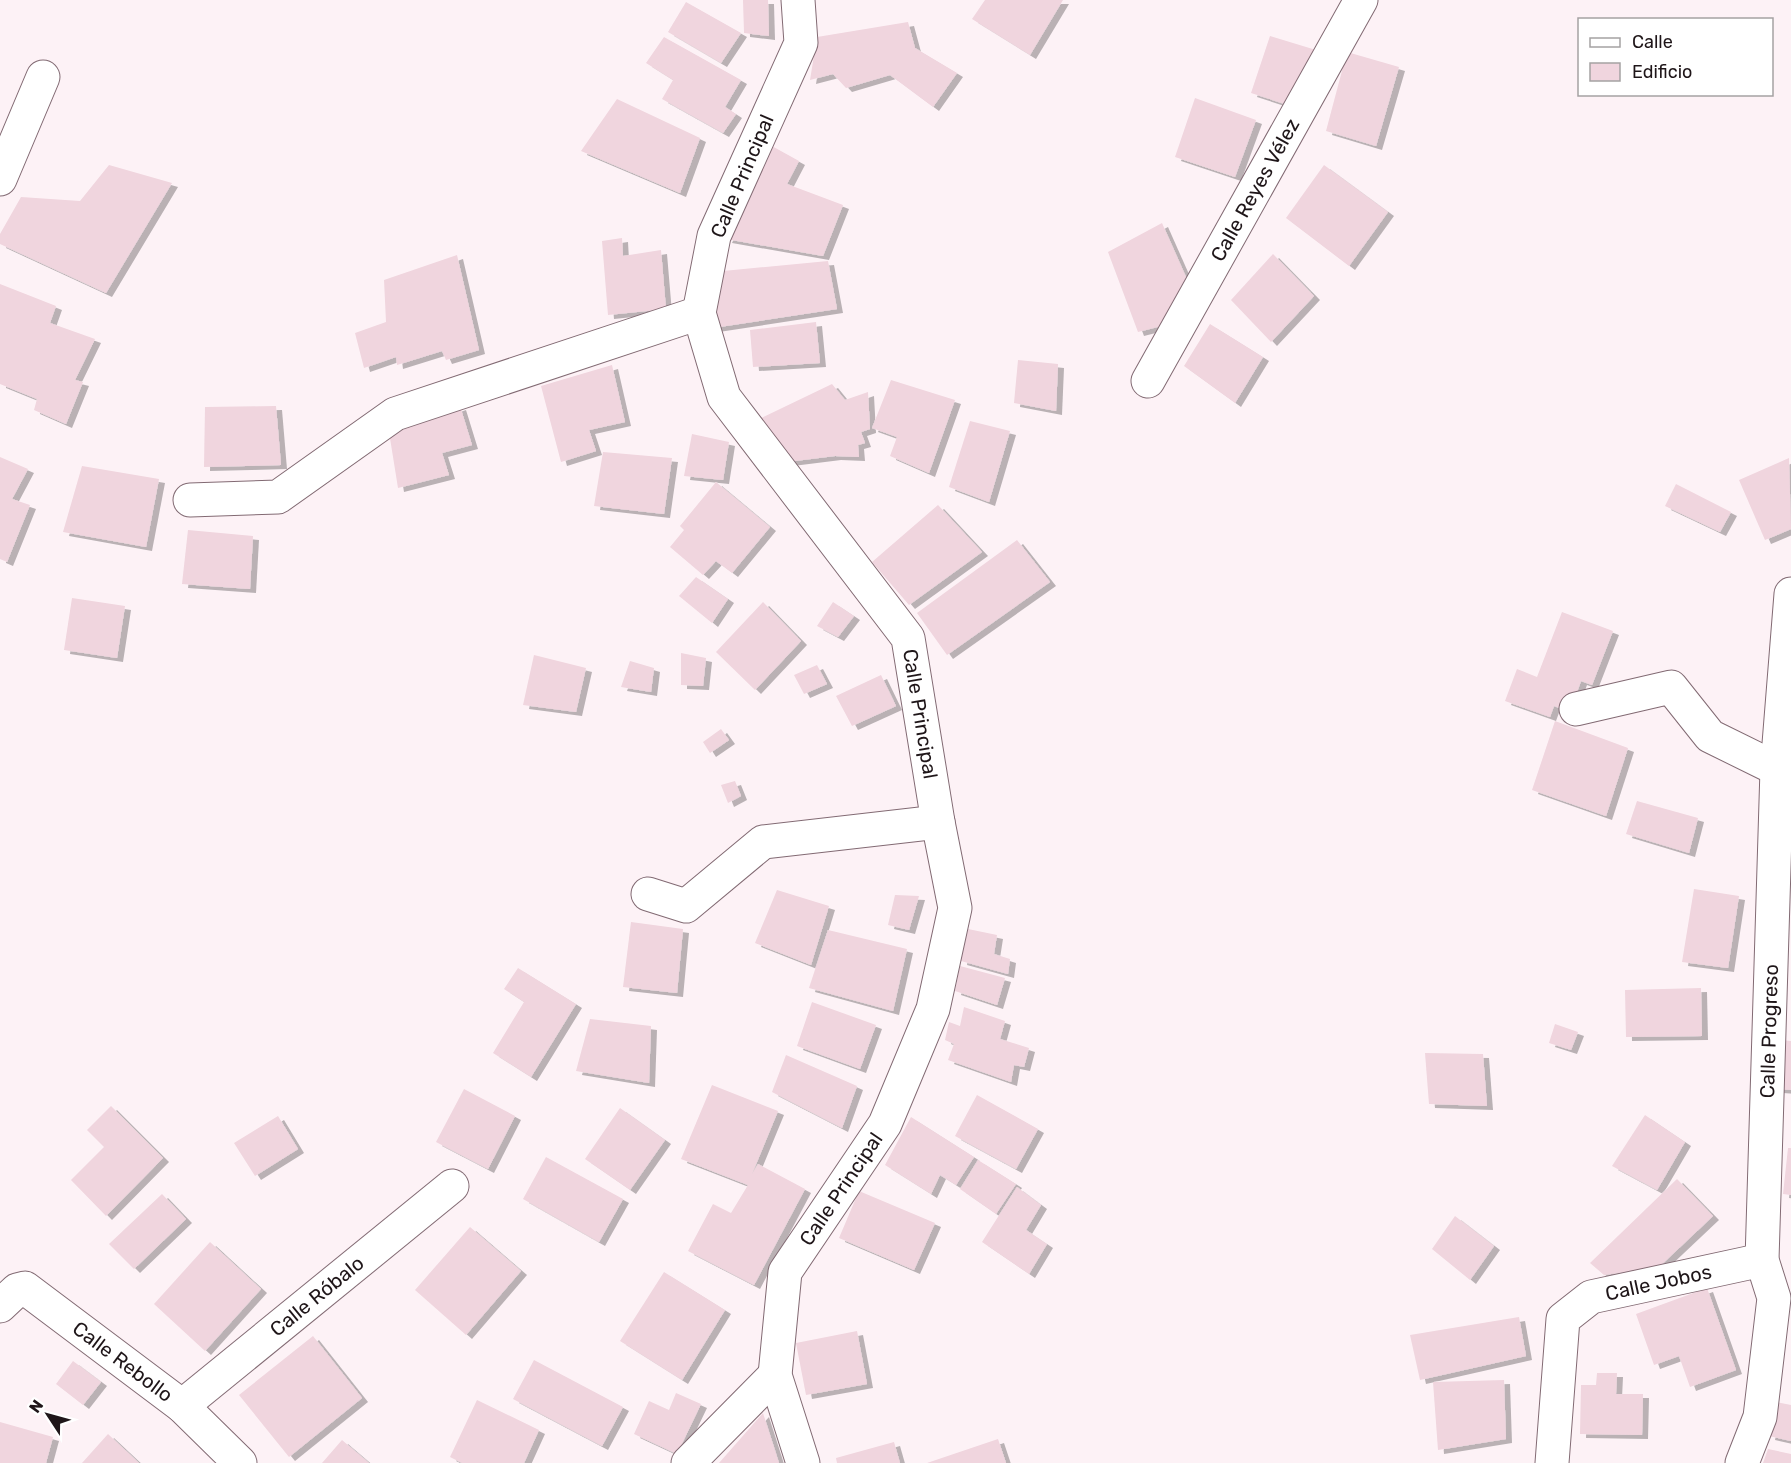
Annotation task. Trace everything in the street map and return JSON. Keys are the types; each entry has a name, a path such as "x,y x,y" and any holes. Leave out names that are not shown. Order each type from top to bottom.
{"street":[{"name":"Calle Principal","path":"798,0 801,43 714,236 699,313 724,397 908,638 938,822 955,908 933,1009 885,1124 785,1272 775,1375 803,1463"},
{"name":"Calle Reyes Vélez","path":"1148,381 1362,0"},
{"path":"0,178 43,77"},
{"path":"190,500 278,497 394,414 699,313"},
{"name":"Calle Progreso","path":"1742,1463 1760,1418 1774,1298 1762,1260 1777,769 1791,594"},
{"path":"1576,709 1671,687 1710,736 1777,769"},
{"path":"648,894 686,906 763,843 938,822"},
{"name":"Calle Róbalo","path":"182,1406 452,1186"},
{"name":"Calle Jobos","path":"1552,1463 1563,1319 1591,1297 1762,1260"},
{"name":"Calle Rebollo","path":"0,1306 17,1290 26,1288 182,1406 240,1463"},
{"path":"688,1463 775,1375"}],"building":[{"path":"743,0 768,0 769,36 744,33"},
{"path":"985,0 1063,0 1030,55 972,19"},
{"path":"686,2 741,33 721,63 668,32"},
{"path":"908,22 915,48 957,73 933,107 890,75 846,88 833,74 810,80 817,37"},
{"path":"1270,36 1316,50 1297,108 1251,93"},
{"path":"664,37 741,80 725,107 736,114 723,133 662,99 673,80 646,63"},
{"path":"1347,52 1399,67 1376,146 1326,131"},
{"path":"1195,98 1256,120 1235,177 1175,157"},
{"path":"617,99 700,138 680,193 581,151"},
{"path":"770,145 799,161 787,184 843,205 823,256 726,239"},
{"path":"109,165 172,183 106,293 0,244 0,234 21,197 80,201"},
{"path":"1324,165 1388,212 1349,266 1286,218"},
{"path":"1162,223 1190,286 1177,322 1138,332 1108,252"},
{"path":"622,238 623,256 661,250 666,309 608,315 602,241"},
{"path":"1273,254 1314,296 1271,342 1231,300"},
{"path":"457,255 479,350 446,360 442,351 397,365 396,357 364,368 355,333 386,322 384,280"},
{"path":"828,261 837,309 713,328 713,272"},
{"path":"0,284 56,306 50,323 95,339 75,380 83,382 66,424 34,410 37,399 0,384"},
{"path":"816,322 820,363 753,367 750,330"},
{"path":"1210,324 1263,357 1235,403 1184,366"},
{"path":"1018,360 1058,364 1056,411 1014,403"},
{"path":"612,365 625,422 589,430 596,451 561,462 541,386"},
{"path":"891,380 955,400 929,473 890,456 897,437 872,428"},
{"path":"832,384 845,400 868,392 870,429 861,432 865,443 858,445 859,457 835,456 787,462 755,421"},
{"path":"276,406 281,465 204,467 205,407"},
{"path":"460,406 472,445 442,453 449,475 398,488 389,432"},
{"path":"970,421 1010,431 989,502 949,487"},
{"path":"692,434 729,442 723,480 684,476"},
{"path":"603,452 672,458 664,514 594,506"},
{"path":"0,457 28,469 12,499 30,505 7,562 0,559"},
{"path":"1789,458 1791,529 1765,540 1739,480"},
{"path":"82,466 159,479 146,547 63,532"},
{"path":"716,482 770,527 732,573 716,561 703,575 670,547 684,530 680,526"},
{"path":"1676,484 1731,512 1720,532 1665,506"},
{"path":"938,505 982,552 909,605 872,562"},
{"path":"188,530 253,536 250,589 182,584"},
{"path":"1017,540 1050,582 947,655 917,613"},
{"path":"696,577 728,599 712,623 679,596"},
{"path":"72,598 125,606 117,658 64,650"},
{"path":"763,602 801,641 755,690 716,652"},
{"path":"833,602 854,616 838,637 817,626"},
{"path":"1562,612 1613,631 1592,685 1581,681 1570,712 1554,706 1550,717 1505,701 1517,669 1537,677"},
{"path":"681,653 706,658 703,686 681,685"},
{"path":"534,655 586,668 576,712 523,705"},
{"path":"630,661 654,668 651,692 621,687"},
{"path":"817,665 827,684 804,694 794,675"},
{"path":"881,675 896,706 852,726 836,696"},
{"path":"1555,721 1628,748 1606,816 1532,790"},
{"path":"721,729 729,740 710,753 703,742"},
{"path":"735,781 741,796 728,803 721,785"},
{"path":"1637,801 1698,818 1689,853 1626,834"},
{"path":"1694,889 1739,896 1728,968 1682,962"},
{"path":"777,890 829,906 811,965 755,943"},
{"path":"895,895 919,896 909,930 888,925"},
{"path":"631,922 683,929 677,993 623,987"},
{"path":"968,929 997,935 994,954 1010,959 1008,974 961,961"},
{"path":"828,930 907,949 893,1011 809,988"},
{"path":"960,966 1005,978 997,1005 955,991"},
{"path":"518,968 576,1004 531,1077 493,1053 524,1002 504,989"},
{"path":"1701,988 1702,1036 1626,1037 1625,990"},
{"path":"812,1002 876,1025 860,1069 797,1046"},
{"path":"964,1007 1005,1021 1000,1039 1029,1048 1024,1067 1014,1065 1011,1082 948,1060 954,1044 945,1040 949,1022 960,1026"},
{"path":"590,1019 651,1026 649,1083 576,1071"},
{"path":"1555,1024 1578,1032 1571,1050 1549,1043"},
{"path":"1781,1040 1791,1041 1791,1090 1777,1089"},
{"path":"1425,1053 1483,1054 1487,1106 1429,1104"},
{"path":"786,1055 857,1086 842,1128 772,1092"},
{"path":"712,1085 778,1111 752,1174 758,1164 805,1189 754,1285 688,1251 713,1204 731,1213 748,1185 681,1159"},
{"path":"464,1089 515,1116 488,1169 436,1142"},
{"path":"977,1095 1038,1129 1016,1169 955,1136"},
{"path":"111,1106 163,1158 106,1216 71,1180 104,1147 87,1130"},
{"path":"620,1108 665,1140 630,1190 585,1159"},
{"path":"1645,1115 1685,1142 1657,1190 1612,1166"},
{"path":"278,1116 298,1149 255,1176 234,1143"},
{"path":"911,1117 974,1157 956,1185 940,1175 931,1194 885,1165"},
{"path":"1788,1148 1791,1148 1791,1195 1783,1194"},
{"path":"546,1157 623,1199 599,1242 523,1199"},
{"path":"978,1160 1016,1184 996,1214 960,1189"},
{"path":"1677,1179 1713,1216 1659,1267 1604,1275 1590,1263"},
{"path":"1017,1187 1041,1205 1026,1230 1047,1244 1029,1274 982,1242"},
{"path":"859,1191 935,1223 914,1270 839,1238"},
{"path":"162,1194 186,1219 134,1269 109,1244"},
{"path":"1455,1216 1494,1246 1470,1280 1432,1249"},
{"path":"470,1227 521,1271 466,1335 415,1290"},
{"path":"210,1242 261,1289 205,1351 154,1304"},
{"path":"664,1272 725,1310 682,1380 620,1341"},
{"path":"1707,1288 1736,1370 1690,1387 1679,1356 1654,1365 1636,1314"},
{"path":"1519,1317 1526,1356 1420,1380 1410,1335"},
{"path":"857,1331 867,1384 806,1395 796,1343"},
{"path":"313,1336 362,1398 289,1457 239,1395"},
{"path":"534,1360 623,1407 602,1446 513,1399"},
{"path":"73,1361 101,1382 83,1405 56,1384"},
{"path":"1597,1373 1617,1373 1616,1394 1643,1394 1642,1435 1580,1434 1581,1385 1596,1385"},
{"path":"1504,1380 1506,1439 1438,1450 1433,1382"},
{"path":"676,1393 701,1404 677,1454 634,1434 649,1401 669,1410"},
{"path":"477,1400 539,1430 524,1463 462,1463 450,1457"},
{"path":"1776,1402 1791,1405 1791,1441 1769,1436"},
{"path":"763,1413 779,1463 719,1463"},
{"path":"0,1422 53,1437 46,1463 0,1463"},
{"path":"108,1434 139,1463 82,1463"},
{"path":"998,1439 1006,1463 927,1463"},
{"path":"342,1440 369,1463 322,1463"},
{"path":"894,1442 900,1463 837,1463 836,1458"},
{"path":"1768,1449 1791,1454 1791,1463 1763,1463"}]}
